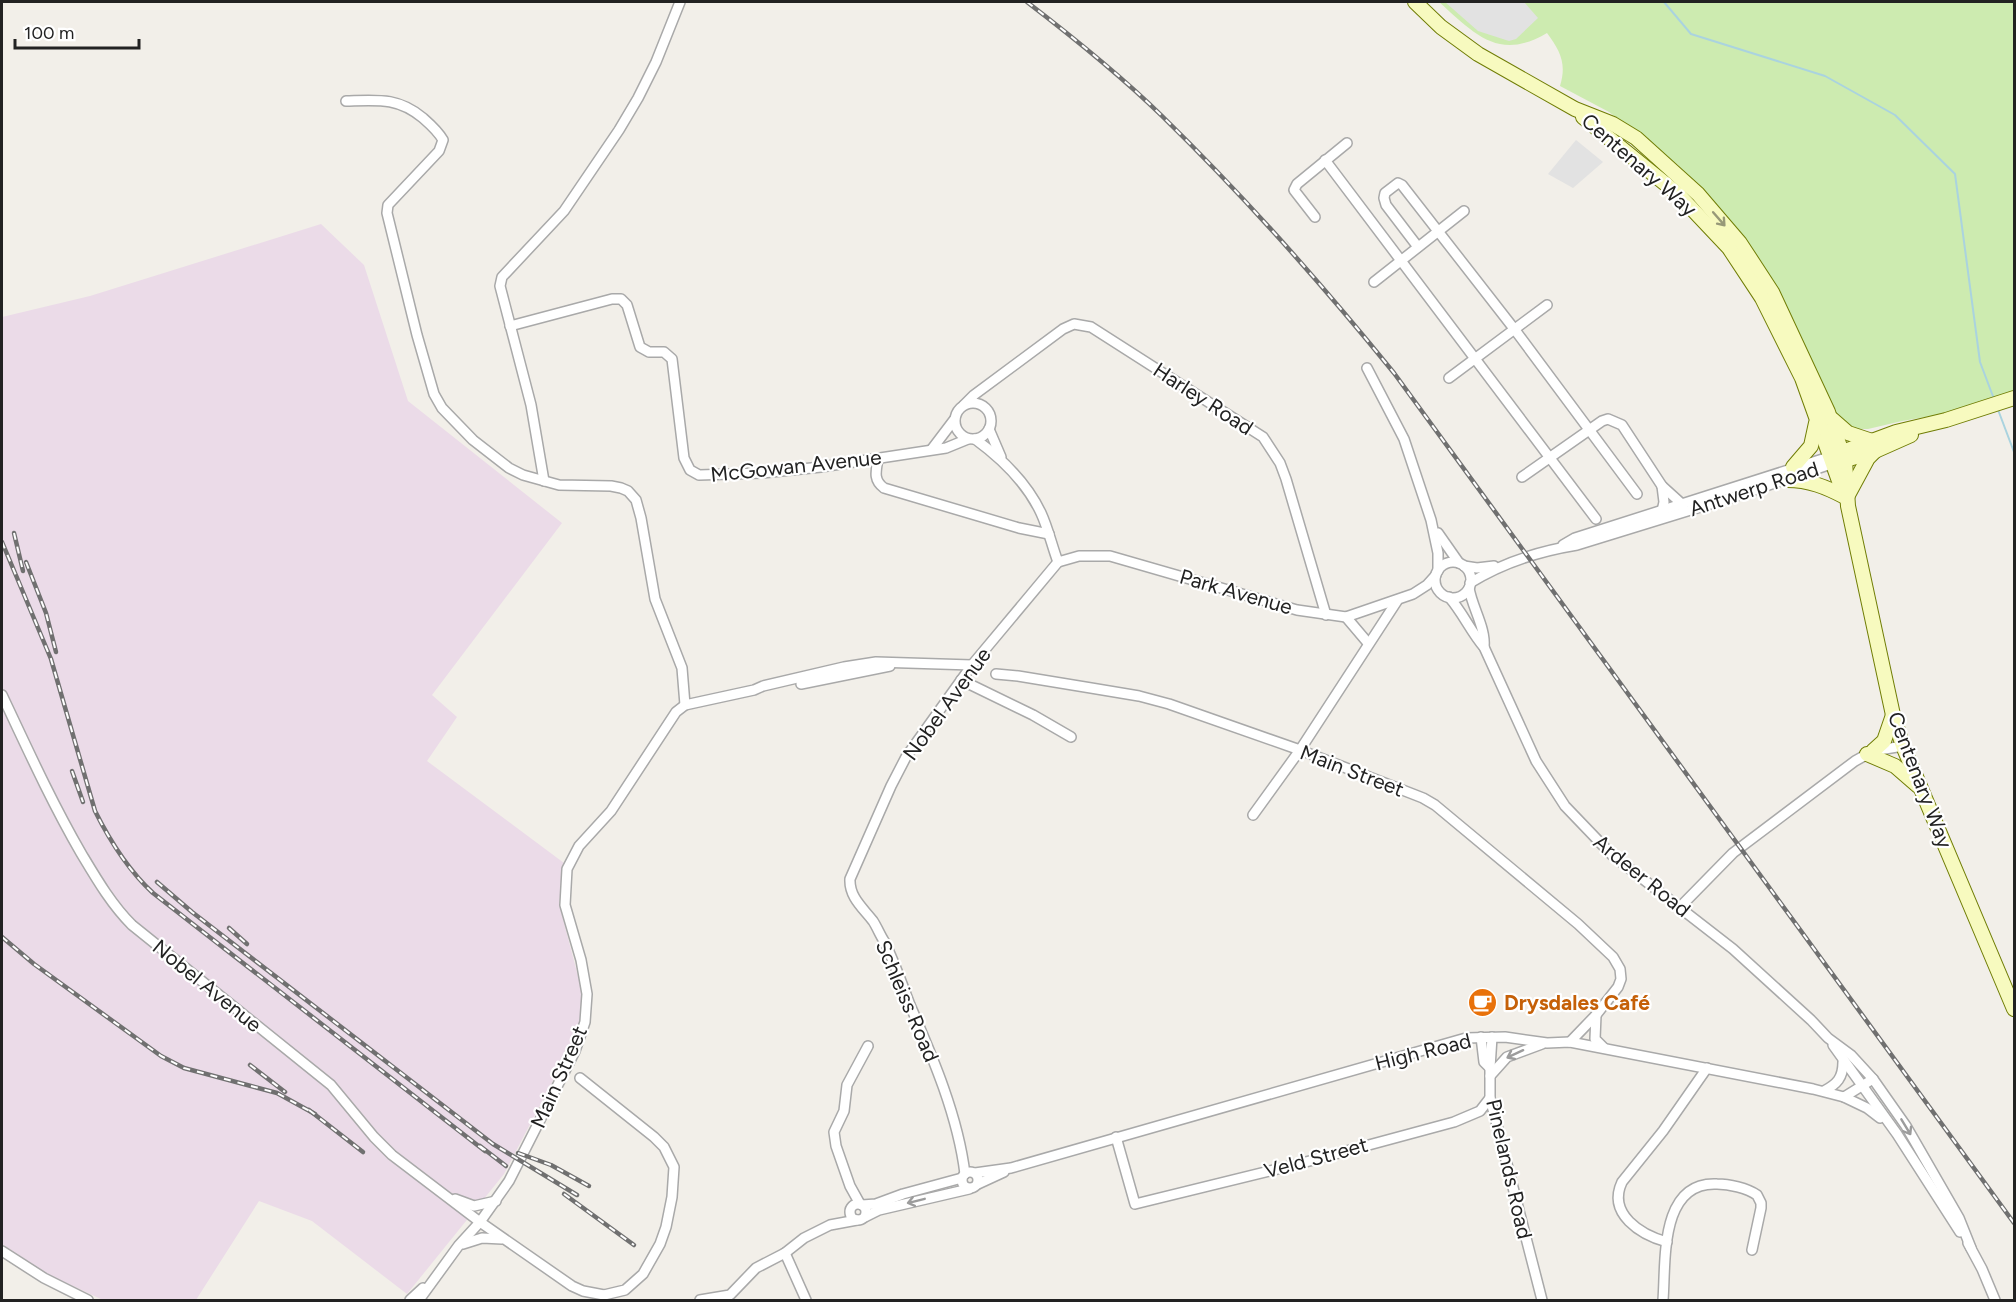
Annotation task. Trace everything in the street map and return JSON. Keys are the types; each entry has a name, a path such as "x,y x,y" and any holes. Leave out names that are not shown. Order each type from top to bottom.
{"main road":[{"name":"Centenary Way","path":"1415,2 1440,27 1478,54 1575,109 1612,124 1636,138 1698,194 1740,243 1772,292 1837,458 1893,715 1903,746 2014,1008"},
{"name":"Antwerp Road","path":"1837,458 2010,400"},
{"path":"1822,416 1873,446 1847,500 1818,484 1800,480 1790,474 1811,446 1822,416"},
{"path":"1893,715 1884,741 1870,753 1895,766 1922,790"}],"street":[{"path":"544,481 531,405 500,286 502,278 564,211 619,130 656,62 680,2"},
{"path":"346,101 375,100 402,104 429,123 443,140 439,151 388,205 387,213 434,394 442,408 473,440 523,475 559,485 621,488 628,491 636,500 655,599 682,668 686,705 844,667 876,662 972,665"},
{"path":"1315,217 1294,190 1297,184 1347,143"},
{"path":"1325,160 1596,519"},
{"path":"1418,247 1386,205 1385,193 1398,183 1439,231 1637,494"},
{"path":"1374,282 1464,211"},
{"name":"McGowan Avenue","path":"510,326 612,299 623,301 627,305 640,347 646,351 664,352 672,359 684,458 690,470 699,475 762,473 878,459 946,448 971,439"},
{"path":"1449,378 1547,305"},
{"name":"Harley Road","path":"964,405 984,387 1063,329 1080,324 1091,327 1263,437 1280,463 1286,479 1326,615"},
{"path":"1367,368 1404,439 1431,520 1438,553 1436,585 1447,596 1458,597 1469,586 1470,574 1441,540 1431,520"},
{"path":"971,439 983,436 989,429 991,419 986,408 984,387"},
{"path":"932,449 964,405 974,403 986,408"},
{"path":"1522,477 1608,419 1622,424 1662,486 1683,505"},
{"path":"954,420 956,430 1004,462"},
{"path":"989,429 1004,462 1040,509 1058,562"},
{"path":"946,431 949,437 958,444"},
{"name":"Antwerp Road","path":"1469,586 1487,573 1511,563 1558,548 1577,545 1837,458"},
{"path":"878,459 876,478 884,488 1019,528 1048,534"},
{"name":"Antwerp Road","path":"1558,548 1575,538 1790,474"},
{"path":"1662,486 1664,502 1662,511"},
{"name":"Park Avenue","path":"1058,562 1079,556 1110,556 1297,610 1346,617 1413,594 1427,585 1437,573"},
{"name":"Nobel Avenue","path":"857,860 906,757 972,665 1058,562"},
{"path":"1437,573 1449,562 1462,565"},
{"name":"Antwerp Road","path":"1462,565 1483,568 1511,563"},
{"name":"Ardeer Road","path":"1469,586 1474,610 1485,639 1484,647"},
{"name":"Park Avenue","path":"1413,594 1430,592 1447,596"},
{"name":"Ardeer Road","path":"1447,596 1461,610 1484,647 1532,754 1565,806 1612,855 1733,948 1828,1038 1851,1055 1873,1079 1906,1126 1959,1218 1995,1300"},
{"path":"1253,814 1300,750 1397,601"},
{"path":"1346,617 1368,643"},
{"name":"Main Street","path":"996,674 1139,696 1186,709 1423,798 1447,814 1613,957 1620,969 1621,979 1610,998 1596,1015"},
{"path":"962,680 1033,715 1071,737"},
{"name":"Nobel Avenue","path":"2,695 42,781 66,826 118,911 149,939 331,1085 383,1146 444,1195 572,1286 583,1291 604,1295 615,1294 634,1284 643,1274 660,1244 666,1227 674,1184 674,1167 670,1157 654,1137 580,1077"},
{"name":"Main Street","path":"419,1300 459,1245 480,1222 519,1164 567,1068 585,1022 587,994 581,960 566,905 567,869 579,846 611,811 668,722 686,705"},
{"path":"1680,906 1733,853 1855,762 1870,753 1903,746"},
{"name":"Schleiss Road","path":"857,860 850,879 850,887 858,904 874,923 886,946 942,1086 968,1174 979,1180 978,1184"},
{"path":"1570,1042 1596,1015"},
{"path":"1596,1015 1595,1039 1605,1049"},
{"path":"1481,1037 1484,1062 1490,1072 1507,1057 1547,1042"},
{"name":"High Road","path":"700,1300 730,1295 756,1268 785,1253 804,1238 830,1225 856,1207 876,1204 968,1174 1011,1168 1456,1040 1492,1037 1570,1042 1824,1091 1844,1097 1875,1113 1897,1134"},
{"name":"Pinelands Road","path":"1492,1037 1490,1098 1542,1300"},
{"name":"Ardeer Road","path":"1828,1038 1843,1062 1897,1134 1971,1248"},
{"path":"856,1207 866,1210 861,1218 851,1217 856,1207 836,1146 834,1131 844,1111 847,1085 868,1046"},
{"path":"1824,1091 1839,1080 1843,1073 1843,1062"},
{"path":"1667,1242 1651,1237 1630,1222 1621,1208 1618,1192 1622,1182 1663,1131 1707,1068"},
{"path":"1844,1097 1873,1079"},
{"name":"Veld Street","path":"1116,1137 1135,1204 1454,1122 1480,1111 1490,1098"},
{"name":"High Road","path":"830,1225 861,1218 879,1210 976,1187 1011,1168"},
{"path":"968,1174 963,1185 969,1189"},
{"path":"1663,1300 1667,1242 1673,1214 1681,1197 1698,1187 1709,1183 1722,1184 1753,1192 1760,1199 1761,1208 1752,1250"},
{"path":"444,1195 474,1206 493,1204 490,1218 501,1237 482,1238 459,1245"},
{"path":"2,1251 44,1278 88,1300"},
{"path":"785,1253 806,1300"},
{"name":"Main Street","path":"410,1300 434,1279"}],"shaded area":[{"path":"1445,2 1524,2 1538,18 1516,39 1509,41 1478,31"},
{"path":"1576,140 1603,162 1573,188 1548,174"},
{"path":"321,224 364,265 408,401 562,523 432,695 457,717 427,761 564,863 559,904 583,995 580,1029 504,1174 407,1294 312,1221 259,1201 196,1300 103,1300 49,1275 2,1244 2,317 90,296"}],"green space":[{"path":"1439,2 2014,2 2014,393 1961,411 1868,429 1854,429 1837,417 1803,346 1706,193 1678,165 1609,112 1560,86 1563,71 1561,58 1547,33 1514,45 1501,44 1476,33"}],"waterway":[{"path":"1664,2 1691,34 1825,76 1895,115 1955,174 1980,362 1994,399"},
{"path":"1997,407 2014,452"}],"railway":[{"path":"1027,2 1113,71 1193,147 1282,241 1394,373 2014,1223"},
{"path":"14,533 23,571"},
{"path":"2,542 51,659 95,811 113,844 128,865 153,893 485,1151"},
{"path":"26,562 46,613 56,652"},
{"path":"72,771 83,802"},
{"path":"157,882 192,912 493,1144 577,1195"},
{"path":"229,928 247,944"},
{"path":"2,937 34,964 161,1056 184,1068 277,1093 315,1114"},
{"path":"250,1065 285,1092"},
{"path":"309,1110 363,1152"},
{"path":"480,1146 506,1166"},
{"path":"518,1153 551,1165 589,1186"},
{"path":"564,1194 634,1245"}],"place":[{"name":"Drysdales Café","path":"1483,1003"}]}
